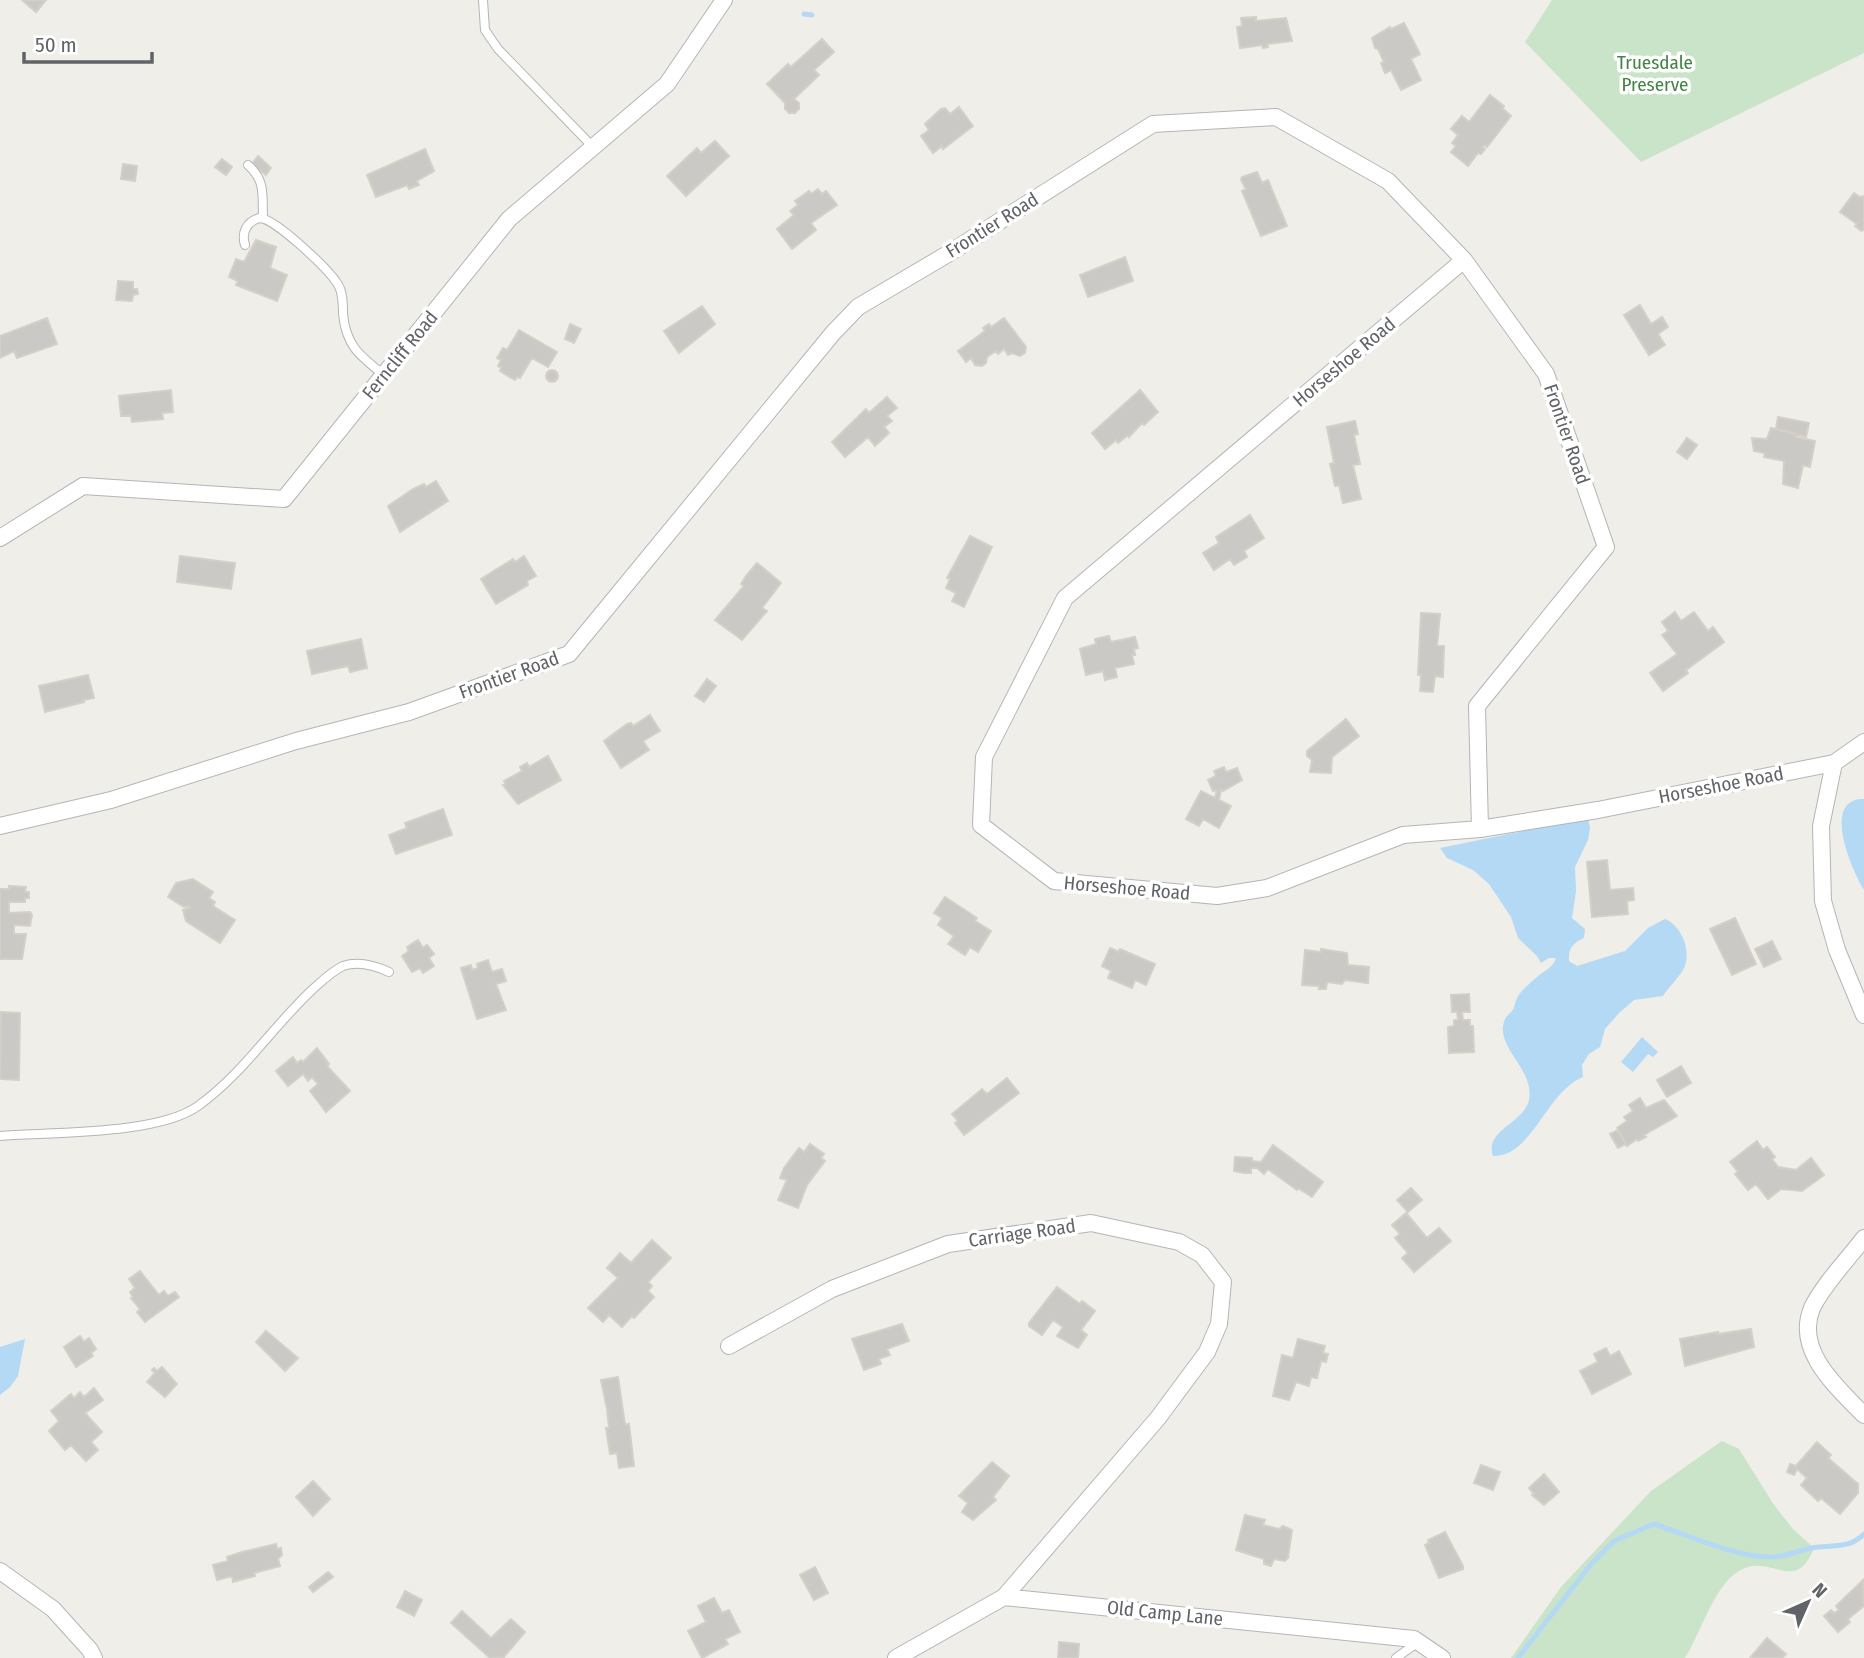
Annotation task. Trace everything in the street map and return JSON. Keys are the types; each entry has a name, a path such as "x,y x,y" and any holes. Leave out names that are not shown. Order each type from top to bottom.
{"street":[{"name":"Ferncliff Road","path":"0,538 83,486 284,499 509,219 667,84 724,0"},
{"name":"Frontier Road","path":"0,826 111,800 296,741 410,712 569,654 833,332 859,307 1153,124 1276,117 1388,181 1464,260 1546,374 1606,547 1476,706 1480,829"},
{"name":"Horseshoe Road","path":"1464,260 1065,598 984,757 981,825 1054,881 1217,896 1268,888 1403,835 1480,829 1598,810 1834,763"},
{"path":"1864,741 1834,763 1821,826 1823,901 1837,950 1864,1015"},
{"name":"Carriage Road","path":"729,1346 831,1289 948,1244 1091,1223 1179,1242 1202,1255 1223,1282 1219,1324 1208,1352 1158,1418 1004,1597"},
{"path":"1864,1238 1816,1301 1809,1320 1811,1348 1817,1360 1829,1379 1864,1415"},
{"path":"0,1571 53,1609 94,1658"},
{"path":"896,1658 1004,1597"},
{"name":"Old Camp Lane","path":"1004,1597 1414,1639 1443,1658"}],"lane":[{"path":"484,0 485,30 498,49 593,147"},
{"path":"248,165 262,182 263,217"},
{"path":"245,245 243,236 255,219 263,217 286,232 337,283 350,341 358,355 384,375"},
{"path":"0,1136 115,1129 173,1119 197,1107 232,1076 299,1001 326,977 343,966 376,966 389,972"},
{"path":"1396,1658 1419,1642"}],"green space":[{"name":"Truesdale Preserve","path":"1552,0 1864,0 1864,53 1641,162 1525,42"},
{"path":"1722,1441 1739,1449 1774,1505 1793,1529 1814,1548 1800,1569 1784,1571 1756,1566 1734,1574 1717,1595 1685,1658 1511,1658 1561,1587 1651,1491"}],"water":[{"path":"1864,799 1864,890 1849,858 1842,830 1842,817 1845,807 1854,800"},
{"path":"1588,819 1590,828 1588,840 1575,867 1576,891 1572,918 1585,929 1584,938 1570,949 1569,961 1577,966 1625,951 1648,928 1665,919 1676,927 1684,939 1686,961 1682,971 1663,996 1634,1000 1619,1013 1605,1029 1600,1047 1589,1054 1582,1065 1583,1077 1559,1096 1518,1146 1507,1154 1493,1156 1494,1140 1520,1115 1529,1100 1526,1078 1505,1039 1505,1019 1520,994 1551,967 1556,958 1549,958 1541,963 1518,938 1511,917 1489,884 1473,870 1447,858 1440,848"},
{"path":"1642,1037 1658,1052 1653,1057 1648,1054 1633,1072 1621,1062"},
{"path":"25,1339 18,1376 0,1395 0,1347"}],"building":[{"path":"22,0 46,0 36,12"},
{"path":"1256,17 1256,21 1286,18 1292,41 1267,44 1268,47 1263,48 1262,45 1240,48 1237,27 1242,26 1241,18"},
{"path":"1404,23 1420,54 1411,59 1421,80 1401,90 1391,70 1385,73 1381,63 1384,62 1372,38 1390,27 1391,29"},
{"path":"822,39 834,52 814,70 819,75 794,99 799,103 799,109 795,113 789,113 785,109 785,103 767,84 788,64 791,67"},
{"path":"1490,95 1504,106 1502,108 1511,116 1468,166 1451,152 1456,146 1452,143 1458,135 1451,129 1462,116 1469,122"},
{"path":"959,107 973,126 943,149 942,146 933,153 921,136 929,130 925,124 941,109 945,108 950,114"},
{"path":"715,141 729,156 686,196 667,176 697,148 701,153"},
{"path":"425,149 434,171 417,181 419,185 409,189 407,185 376,197 367,175"},
{"path":"258,156 271,168 266,175 252,164"},
{"path":"222,159 232,167 226,175 215,167"},
{"path":"123,164 137,166 135,181 121,179"},
{"path":"1257,172 1262,183 1268,180 1287,226 1261,236 1242,191 1246,189 1241,180 1242,177"},
{"path":"818,189 822,194 826,191 837,205 811,223 816,230 792,249 777,229 794,215 790,211 798,205 795,201 809,191 811,194"},
{"path":"1854,193 1860,197 1864,196 1864,230 1861,231 1855,226 1857,224 1840,212"},
{"path":"256,240 276,247 270,268 287,275 277,301 236,285 238,281 229,277 236,259 244,262"},
{"path":"1125,257 1133,281 1088,297 1080,275"},
{"path":"118,281 133,282 133,289 137,289 138,294 133,295 132,301 116,300"},
{"path":"1640,305 1651,324 1662,317 1668,327 1658,334 1665,345 1649,355 1624,315"},
{"path":"702,306 715,324 679,353 664,331"},
{"path":"47,318 57,344 17,358 14,351 0,358 0,336"},
{"path":"1004,318 1026,347 1025,353 1020,356 1012,353 1008,355 1004,349 987,357 982,366 975,365 971,358 966,362 958,351 985,331 983,328 989,324 991,327"},
{"path":"570,324 581,329 574,343 565,339"},
{"path":"519,330 557,352 548,367 532,358 520,378 515,380 500,371 498,366 501,360 497,358 503,348 507,350"},
{"path":"547,371 557,371 557,381 547,381"},
{"path":"171,390 173,412 162,413 163,419 132,422 131,416 121,416 119,396"},
{"path":"1140,390 1158,412 1144,425 1142,423 1129,437 1128,435 1118,443 1116,440 1105,449 1092,433"},
{"path":"887,397 897,408 887,416 892,421 884,427 889,433 875,446 868,437 845,457 832,442 866,409 869,413"},
{"path":"1778,417 1809,423 1806,437 1776,429"},
{"path":"1355,421 1358,434 1354,435 1360,464 1353,465 1361,499 1343,503 1339,485 1335,486 1330,464 1334,463 1327,427"},
{"path":"1771,428 1815,441 1810,467 1803,465 1798,488 1783,484 1784,461 1764,457 1765,453 1754,451 1752,438 1767,439"},
{"path":"1687,438 1697,445 1687,459 1677,452"},
{"path":"436,481 448,501 400,532 388,506 413,489 424,484 426,487"},
{"path":"1250,515 1264,538 1244,551 1247,557 1234,565 1230,559 1214,570 1203,553 1219,543 1216,537"},
{"path":"970,536 992,547 964,607 952,601 956,593 946,588 950,579 947,578"},
{"path":"180,556 235,563 231,589 177,582"},
{"path":"524,556 536,576 527,581 528,585 496,604 481,579 513,559 515,562"},
{"path":"757,563 781,583 762,608 767,611 742,640 715,620 744,586 741,584"},
{"path":"1675,612 1681,621 1694,612 1708,631 1713,627 1724,642 1663,691 1650,673 1677,654 1662,635 1668,631 1662,622"},
{"path":"1421,613 1440,614 1437,646 1444,646 1443,677 1435,676 1433,692 1420,691 1421,675 1418,675"},
{"path":"1109,636 1111,642 1135,637 1138,648 1134,649 1135,655 1132,655 1134,664 1115,668 1117,677 1105,680 1103,671 1086,675 1080,649 1096,644 1095,639"},
{"path":"361,639 367,668 350,672 348,666 312,674 307,651"},
{"path":"88,675 94,698 45,712 39,686"},
{"path":"707,679 716,686 704,702 695,696"},
{"path":"650,715 660,731 643,741 649,750 621,768 604,741 627,724 631,723 633,726"},
{"path":"1346,719 1359,736 1332,757 1331,773 1310,772 1312,760 1307,756 1307,751"},
{"path":"548,756 561,780 518,804 503,785 506,784 504,781 522,771 520,767 527,763 529,767"},
{"path":"1224,767 1226,772 1237,768 1242,780 1223,791 1221,789 1219,800 1231,806 1219,828 1203,819 1199,826 1186,819 1201,791 1215,798 1217,790 1213,791 1208,780 1216,776 1214,771"},
{"path":"443,809 452,835 396,854 389,835 407,828 405,823"},
{"path":"1607,860 1610,890 1633,888 1634,900 1627,901 1628,914 1592,917 1587,862"},
{"path":"193,879 213,892 209,898 215,902 213,906 235,920 220,943 186,921 183,910 190,906 184,907 168,897 176,883"},
{"path":"9,886 26,887 25,892 29,892 29,898 25,898 25,902 9,902 9,913 30,912 32,915 30,926 14,925 14,934 26,934 22,959 0,959 0,889 9,889"},
{"path":"945,897 977,918 975,921 991,931 978,952 970,947 965,955 948,944 954,936 938,925 942,918 934,913"},
{"path":"1735,918 1756,964 1732,975 1710,929"},
{"path":"418,940 423,948 427,945 434,954 429,958 434,966 423,973 420,968 412,972 402,956 409,951 407,947"},
{"path":"1772,941 1781,959 1764,967 1755,949"},
{"path":"1110,948 1119,952 1120,949 1155,964 1146,985 1135,980 1132,988 1108,978 1111,971 1102,966"},
{"path":"1321,949 1347,953 1348,965 1369,967 1368,983 1345,980 1342,984 1327,982 1326,989 1302,985 1305,950 1321,952"},
{"path":"488,960 492,972 502,969 506,981 496,984 506,1010 477,1019 461,968 471,965 472,970 478,968 477,964"},
{"path":"1469,994 1470,1012 1462,1012 1463,1020 1470,1020 1470,1026 1473,1026 1474,1052 1449,1053 1448,1027 1454,1026 1454,1020 1458,1020 1457,1012 1452,1012 1451,995"},
{"path":"1,1012 20,1013 19,1080 0,1079"},
{"path":"317,1048 329,1064 327,1066 350,1091 326,1112 310,1091 318,1084 312,1077 308,1081 303,1074 288,1086 276,1071 293,1057 297,1063 301,1060 303,1062"},
{"path":"1681,1066 1691,1083 1667,1097 1657,1080"},
{"path":"1007,1078 1019,1093 964,1135 952,1114 982,1089 987,1094"},
{"path":"1640,1098 1646,1108 1664,1100 1677,1116 1627,1146 1617,1128 1627,1121 1624,1117 1633,1111 1629,1105"},
{"path":"1618,1130 1626,1144 1618,1148 1610,1134"},
{"path":"1757,1141 1763,1150 1767,1147 1775,1157 1772,1159 1778,1167 1796,1170 1811,1158 1824,1175 1802,1191 1781,1189 1768,1199 1756,1184 1748,1190 1735,1174 1738,1172 1730,1162"},
{"path":"810,1144 824,1154 821,1158 825,1161 807,1185 798,1208 778,1200 787,1180 780,1178 799,1148 804,1152"},
{"path":"1273,1145 1323,1182 1312,1197 1298,1188 1297,1190 1268,1169 1264,1174 1257,1168 1251,1168 1251,1173 1234,1171 1235,1157 1252,1158 1252,1161 1261,1162"},
{"path":"1411,1188 1422,1200 1408,1212 1397,1200"},
{"path":"1406,1213 1427,1238 1439,1228 1451,1241 1414,1272 1402,1258 1408,1253 1395,1238 1400,1234 1392,1225"},
{"path":"652,1240 671,1258 648,1282 652,1286 648,1291 654,1297 622,1327 609,1315 603,1322 588,1308 618,1278 607,1268 620,1253 631,1263"},
{"path":"140,1271 159,1295 164,1291 168,1296 175,1292 179,1297 145,1322 137,1312 140,1309 131,1298 133,1297 130,1292 135,1288 129,1279"},
{"path":"1057,1287 1095,1311 1081,1330 1087,1335 1078,1348 1057,1336 1063,1327 1053,1320 1042,1335 1029,1326"},
{"path":"902,1324 909,1341 887,1349 890,1355 879,1359 881,1364 864,1370 852,1339"},
{"path":"1751,1329 1754,1347 1685,1366 1680,1339"},
{"path":"266,1331 298,1358 285,1371 256,1342"},
{"path":"80,1336 84,1342 89,1338 96,1349 91,1353 93,1356 76,1367 64,1347"},
{"path":"1298,1339 1325,1346 1323,1353 1328,1354 1326,1362 1321,1361 1317,1378 1311,1377 1309,1386 1296,1382 1289,1400 1273,1396 1282,1355 1293,1358"},
{"path":"1606,1348 1610,1356 1619,1351 1631,1374 1592,1394 1580,1371 1598,1362 1594,1354"},
{"path":"162,1367 177,1384 165,1397 147,1382 155,1373 152,1370 154,1368 157,1371"},
{"path":"618,1377 625,1425 629,1424 634,1466 619,1468 617,1453 610,1454 606,1428 609,1428 607,1409 601,1380"},
{"path":"94,1388 103,1400 85,1413 102,1432 91,1442 98,1450 86,1461 71,1445 65,1450 49,1431 59,1421 51,1411 71,1394 74,1398 80,1392 84,1397"},
{"path":"1817,1442 1831,1455 1828,1458 1858,1484 1858,1493 1840,1514 1821,1498 1818,1501 1801,1485 1807,1478 1797,1469 1794,1475 1787,1472 1790,1464 1796,1466"},
{"path":"992,1462 1009,1476 993,1497 996,1500 973,1520 962,1512 968,1503 959,1496"},
{"path":"1481,1465 1500,1472 1493,1490 1474,1483"},
{"path":"1544,1474 1559,1492 1544,1505 1532,1495 1534,1494 1529,1488"},
{"path":"313,1481 330,1499 313,1516 296,1497"},
{"path":"1245,1515 1265,1520 1263,1525 1279,1529 1283,1526 1292,1530 1288,1558 1285,1561 1274,1559 1271,1566 1264,1564 1264,1559 1236,1550"},
{"path":"1445,1532 1463,1569 1439,1578 1425,1545 1429,1543 1428,1540"},
{"path":"276,1544 277,1549 281,1548 282,1555 278,1559 280,1566 233,1582 232,1576 217,1580 213,1565 228,1561 227,1557 242,1552"},
{"path":"815,1567 828,1593 814,1600 800,1575"},
{"path":"328,1572 333,1577 313,1592 309,1587"},
{"path":"1863,1580 1864,1606 1848,1619 1850,1622 1838,1632 1824,1616 1831,1610 1834,1613 1839,1610 1836,1606"},
{"path":"405,1591 422,1600 414,1616 397,1607"},
{"path":"714,1598 722,1613 729,1610 740,1632 725,1639 728,1644 702,1658 688,1631 706,1622 698,1606"},
{"path":"462,1611 491,1638 511,1619 525,1632 503,1658 490,1658 451,1623"},
{"path":"1767,1638 1786,1654 1782,1658 1750,1658"},
{"path":"1059,1642 1079,1644 1078,1658 1058,1658"}],"waterway":[{"path":"804,14 812,15"},
{"path":"1518,1658 1591,1564 1614,1541 1654,1524 1727,1549 1770,1557 1848,1544 1864,1534"}]}
